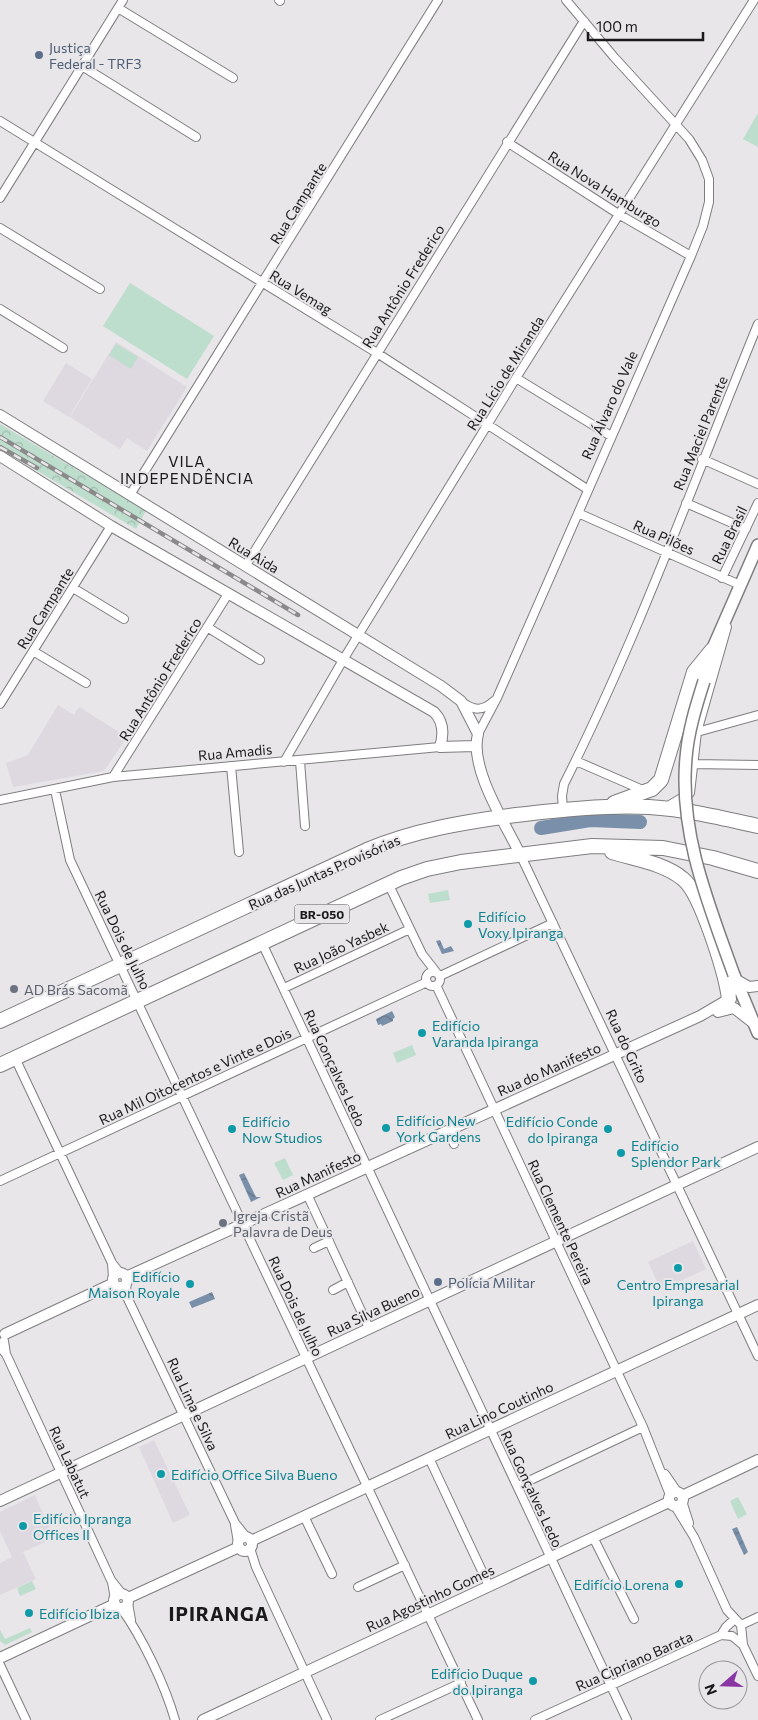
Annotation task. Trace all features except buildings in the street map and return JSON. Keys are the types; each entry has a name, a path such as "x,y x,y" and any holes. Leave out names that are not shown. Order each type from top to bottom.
{"highway":[{"path":"601,807 647,792 661,780 694,672 712,650"},
{"name":"Rua das Juntas Provisórias","path":"0,1021 123,969 392,840 432,828 505,823 563,809 601,807 659,808 758,826"},
{"path":"592,846 649,863 674,873 687,883 696,898 723,970 729,998"},
{"name":"BR-050","path":"0,1064 136,996 262,943 388,884 442,865 518,850 592,846 663,848 714,858 758,871"}],"main road":[{"path":"756,1028 734,977 695,863 685,797 689,732 712,650 758,545"}],"street":[{"path":"0,198 123,0"},
{"name":"Rua Campante","path":"130,495 438,0"},
{"name":"Rua Álvaro do Vale","path":"475,746 478,734 497,698 587,489 704,226 709,202 709,178 696,150 566,0"},
{"name":"Rua Lício de Miranda","path":"284,762 343,660 486,426 677,126 754,0"},
{"path":"118,8 233,78"},
{"name":"Rua Antônio Frederico","path":"246,565 507,142 584,21"},
{"path":"82,66 196,137"},
{"name":"Rua Vemag","path":"0,121 377,353 486,426 587,489"},
{"name":"Rua Nova Hamburgo","path":"507,142 620,214 691,256"},
{"path":"0,228 100,289"},
{"path":"0,309 63,348"},
{"name":"Rua Maciel Parente","path":"563,809 562,790 638,624 702,459 758,324"},
{"path":"516,378 611,436"},
{"name":"Rua Aida","path":"0,416 441,686 461,701 478,734"},
{"path":"0,456 111,526 434,712 441,720 440,747"},
{"path":"702,459 758,484"},
{"path":"686,503 746,529"},
{"name":"Rua Brasil","path":"722,578 758,504"},
{"name":"Rua Pilões","path":"578,513 740,585"},
{"name":"Rua Campante","path":"0,704 111,526"},
{"path":"73,588 124,619"},
{"name":"Rua Antônio Frederico","path":"113,777 228,594"},
{"path":"659,808 679,801 690,792 696,732 728,622 729,610"},
{"path":"207,627 260,660"},
{"path":"33,651 86,683"},
{"path":"461,701 471,708 480,709 497,698"},
{"path":"696,732 758,715"},
{"name":"Rua Amadis","path":"0,800 113,777 440,747 475,746"},
{"name":"Rua do Grito","path":"475,746 484,778 758,1356"},
{"path":"300,761 305,826"},
{"path":"576,761 647,792"},
{"path":"693,764 758,765"},
{"path":"231,766 239,852"},
{"name":"Rua Dois de Julho","path":"55,790 70,860 478,1720"},
{"path":"388,884 422,954 438,974 439,983 436,985 431,985 427,979 422,954"},
{"path":"427,979 430,972 438,974 553,923"},
{"name":"Rua João Yasbek","path":"284,988 410,929"},
{"name":"Rua Gonçalves Ledo","path":"262,943 627,1720"},
{"path":"616,1054 700,1016 729,998 734,977 749,987 758,986"},
{"name":"Rua Mil Oitocentos e Vinte e Dois","path":"0,1181 306,1038 427,979"},
{"name":"Rua Clemente Pereira","path":"436,985 732,1621 742,1625"},
{"path":"700,1016 734,1008 756,1028"},
{"name":"Rua do Manifesto","path":"493,1109 616,1054"},
{"name":"Rua Lima e Silva","path":"15,1058 327,1720"},
{"name":"Rua Manifesto","path":"2,1339 120,1280 493,1109"},
{"path":"448,1130 454,1144"},
{"name":"Rua Silva Bueno","path":"0,1500 758,1147"},
{"path":"307,1194 370,1328"},
{"path":"314,1248 328,1241"},
{"path":"333,1290 348,1282"},
{"name":"Rua Lino Coutinho","path":"0,1658 758,1305"},
{"name":"Rua Labatut","path":"2,1339 6,1354 170,1705 175,1720"},
{"path":"518,1486 642,1427"},
{"path":"430,1458 489,1586"},
{"name":"Rua Agostinho Gomes","path":"203,1720 758,1460"},
{"path":"304,1516 332,1574"},
{"path":"593,1537 634,1619"},
{"path":"358,1587 405,1565"},
{"path":"758,1617 742,1625 744,1645 758,1676"},
{"path":"721,1635 732,1621"},
{"path":"721,1635 732,1636 744,1645"},
{"name":"Rua Cipriano Barata","path":"534,1720 721,1635"},
{"path":"0,1665 26,1720"},
{"path":"380,1720 461,1683"},
{"name":"Rua Labatut","path":"170,1705 182,1720"}],"shaded area":[{"path":"116,342 187,387 147,451 127,438 120,449 70,417"},
{"path":"66,363 92,379 69,417 43,401"},
{"path":"58,705 74,715 79,707 127,737 104,771 13,787 6,763 28,755"},
{"path":"693,1241 706,1269 661,1290 648,1262"},
{"path":"154,1440 190,1515 173,1523 139,1447"},
{"path":"35,1495 54,1538 23,1552 36,1579 0,1595 0,1563 12,1557 0,1531 0,1512"}],"green space":[{"path":"758,113 758,147 743,139"},
{"path":"130,283 214,336 187,379 103,326"},
{"path":"116,344 138,357 131,369 109,355"},
{"path":"0,424 146,511 136,529 0,449"},
{"path":"448,890 450,900 430,903 428,894"},
{"path":"412,1045 416,1055 397,1063 393,1053"},
{"path":"285,1158 293,1175 283,1180 274,1163"},
{"path":"738,1497 747,1514 738,1519 730,1501"},
{"path":"32,1581 36,1589 20,1596 17,1588"},
{"path":"30,1628 32,1632 5,1645 0,1641 0,1630 5,1639"}],"water":[{"path":"440,940 444,949 451,946 454,951 442,954 436,941"},
{"path":"392,1011 395,1017 393,1021 382,1026 381,1024 378,1025 376,1019"},
{"path":"244,1173 256,1197 261,1197 251,1202 239,1175"},
{"path":"212,1292 215,1299 192,1308 189,1302"},
{"path":"737,1527 748,1552 744,1555 732,1529"}],"waterway":[{"path":"541,828 590,820 640,822"}],"railway":[{"path":"0,437 298,615"},
{"path":"0,447 37,468"}],"place":[{"name":"Justiça Federal - TRF3","path":"39,55"},
{"name":"Edifício Voxy Ipiranga","path":"468,924"},
{"name":"AD Brás Sacomã","path":"14,989"},
{"name":"Edifício Varanda Ipiranga","path":"422,1033"},
{"name":"Edifício New York Gardens","path":"386,1128"},
{"name":"Edifício Now Studios","path":"232,1129"},
{"name":"Edifício Conde do Ipiranga","path":"608,1129"},
{"name":"Edifício Splendor Park","path":"621,1153"},
{"name":"Igreja Cristã Palavra de Deus","path":"223,1223"},
{"name":"Centro Empresarial Ipiranga","path":"678,1268"},
{"name":"Polícia Militar","path":"438,1282"},
{"name":"Edifício Maison Royale","path":"190,1284"},
{"name":"Edifício Office Silva Bueno","path":"161,1474"},
{"name":"Edifício Ipranga Offices II","path":"23,1526"},
{"name":"Edifício Lorena","path":"679,1584"},
{"name":"Edifício Ibiza","path":"29,1613"},
{"name":"Edifício Duque do Ipiranga","path":"533,1681"}],"district":[{"name":"VILA INDEPENDÊNCIA","path":"187,470"},
{"name":"IPIRANGA","path":"219,1613"}]}
